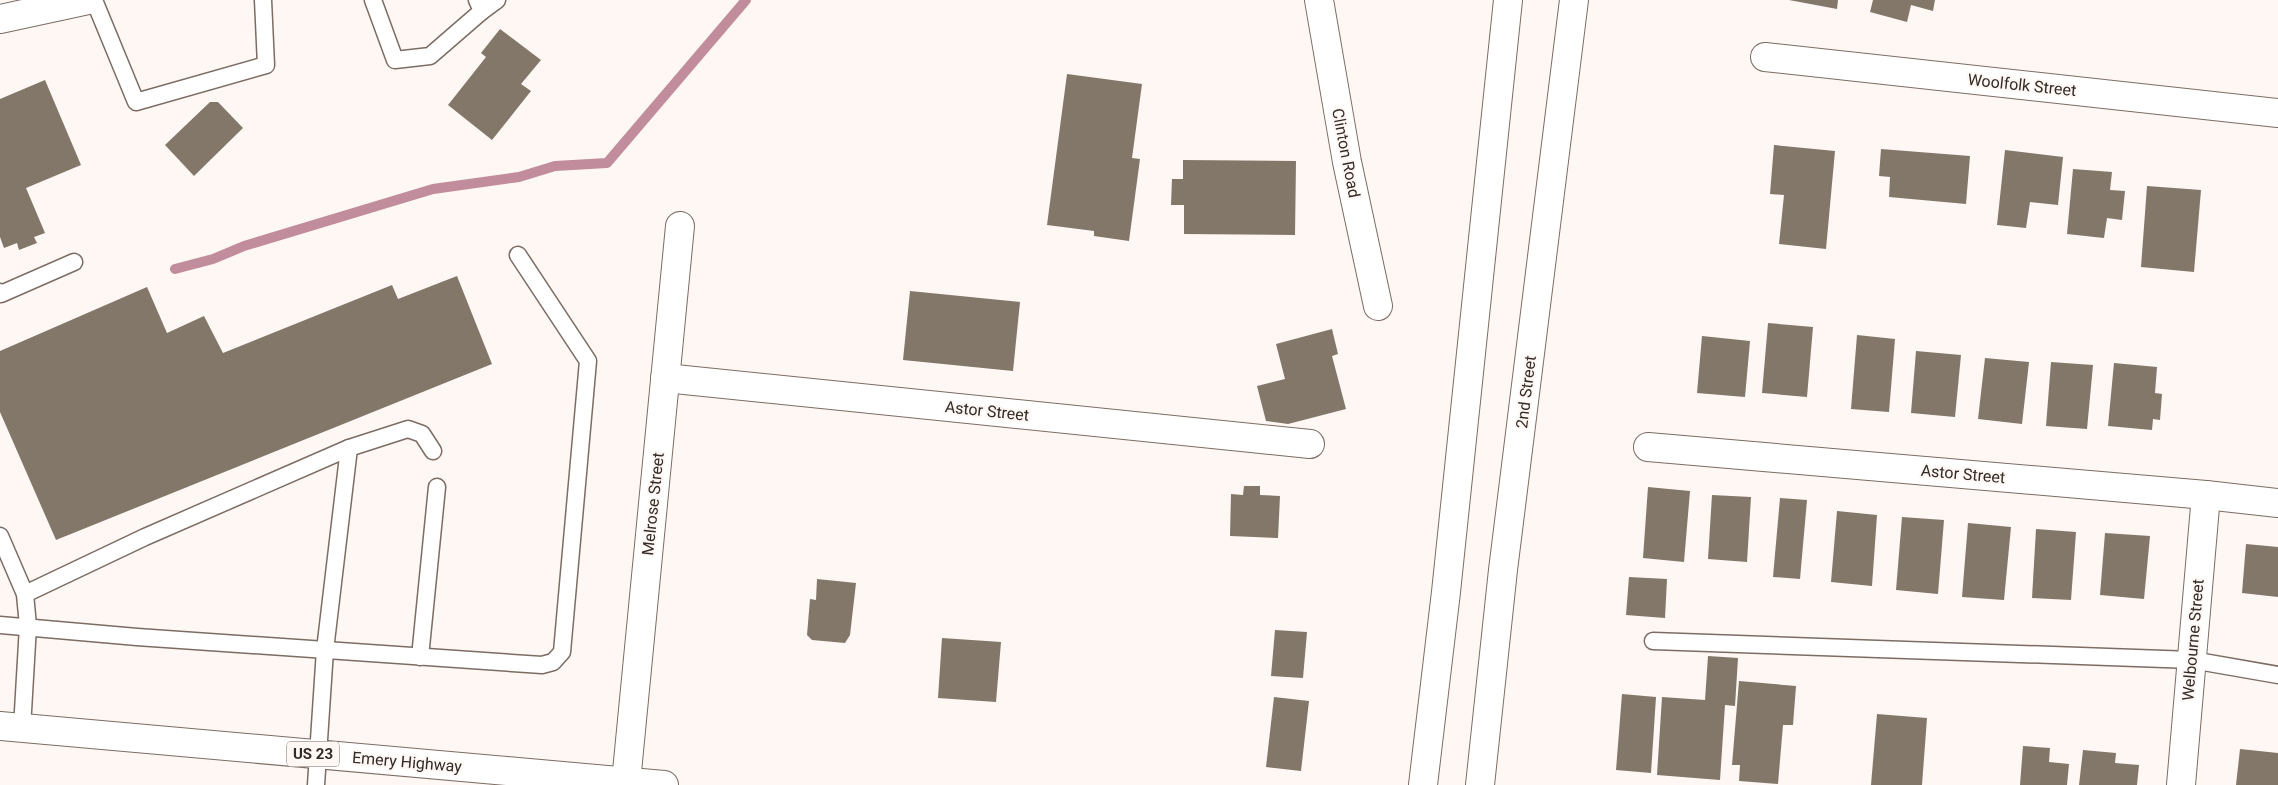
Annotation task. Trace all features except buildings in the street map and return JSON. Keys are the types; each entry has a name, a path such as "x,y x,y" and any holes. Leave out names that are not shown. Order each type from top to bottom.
{"main road":[{"path":"0,19 88,0"},
{"name":"Clinton Road","path":"1319,0 1347,162 1378,306"},
{"path":"1423,785 1446,592 1508,0"},
{"name":"2nd Street","path":"1480,785 1503,570 1574,0"},
{"name":"Woolfolk Street","path":"1765,57 2278,113"},
{"name":"Melrose Street","path":"626,782 680,226"},
{"name":"Astor Street","path":"665,378 1310,444"},
{"name":"Astor Street","path":"1648,447 2206,494 2278,503"},
{"name":"Welbourne Street","path":"2181,785 2206,494"},
{"name":"Emery Highway","path":"11,727 664,785"}],"lane":[{"path":"94,0 136,102 266,65 263,0"},
{"path":"373,0 395,60 430,56 479,6 496,0"},
{"path":"0,625 137,637 420,657 542,665 553,662 562,652 588,361 518,255"},
{"path":"0,292 1,294 74,262"},
{"path":"25,594 145,537 349,448 408,429 422,434 433,451"},
{"path":"316,785 325,650 349,448"},
{"path":"420,657 437,487"},
{"path":"0,536 25,594 28,626 11,727"},
{"path":"1653,641 2192,660 2278,675"}],"waterway":[{"path":"175,269 213,259 244,246 433,189 519,177 555,166 607,163 746,0"}]}
